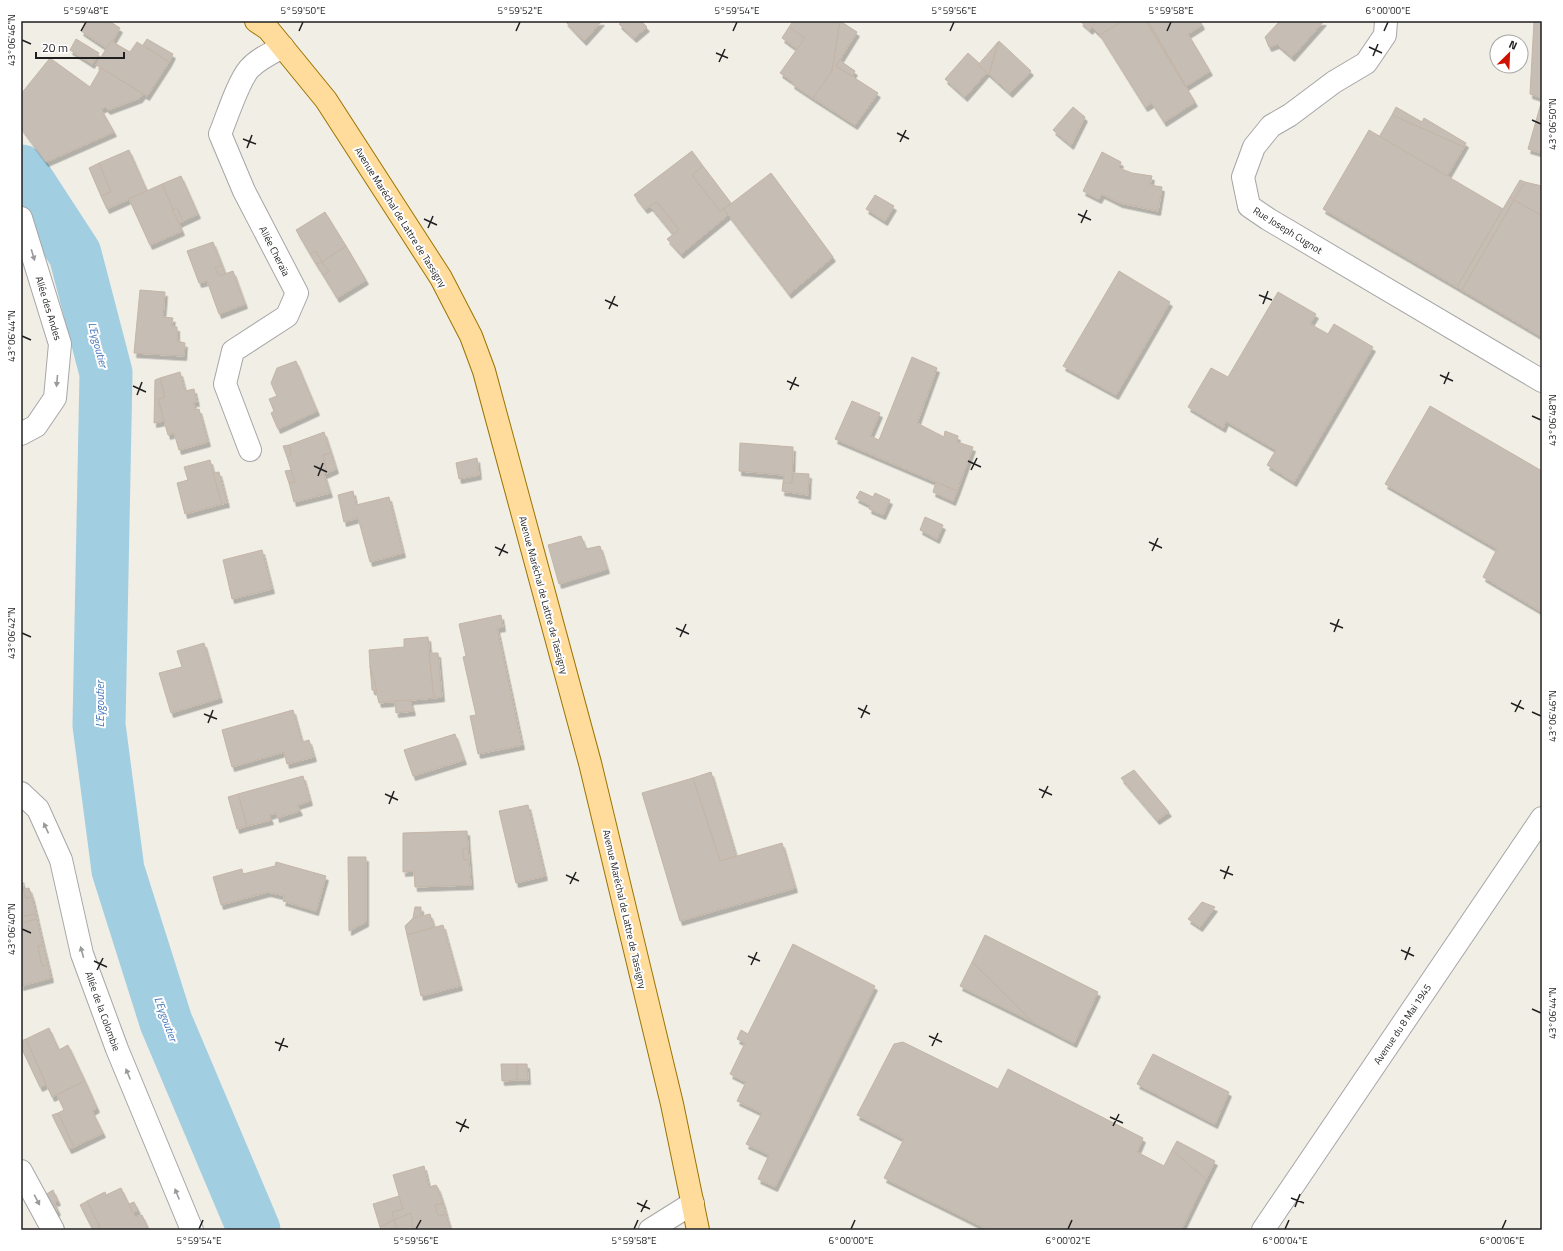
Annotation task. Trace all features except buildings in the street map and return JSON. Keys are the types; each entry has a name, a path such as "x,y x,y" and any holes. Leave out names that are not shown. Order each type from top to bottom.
{"main road":[{"name":"Avenue Maréchal de Lattre de Tassigny","path":"265,24 326,100 441,278 471,336 484,371 590,763 670,1096 698,1230"}],"street":[{"name":"Rue Joseph Cugnot","path":"1386,21 1385,35 1366,63 1334,82 1290,115 1271,126 1254,146 1243,176 1249,206 1268,219 1542,381"},
{"name":"Allée Cheraïa","path":"250,450 225,384 233,351 287,316 297,293 244,190 220,134 237,91 249,70 265,56 283,47"},
{"name":"Allée des Andes","path":"21,218 60,344 56,398 36,426 21,434"},
{"name":"Allée de la Colombie","path":"21,793 38,809 61,860 82,954 117,1049 192,1230"},
{"name":"Avenue du 8 Mai 1945","path":"1263,1230 1542,818"},
{"path":"21,1171 53,1230"},
{"path":"650,1230 693,1203"}],"waterway":[{"name":"L'Eygoutier","path":"21,171 75,254 106,373 99,725 118,870 166,1022 254,1230"}]}
